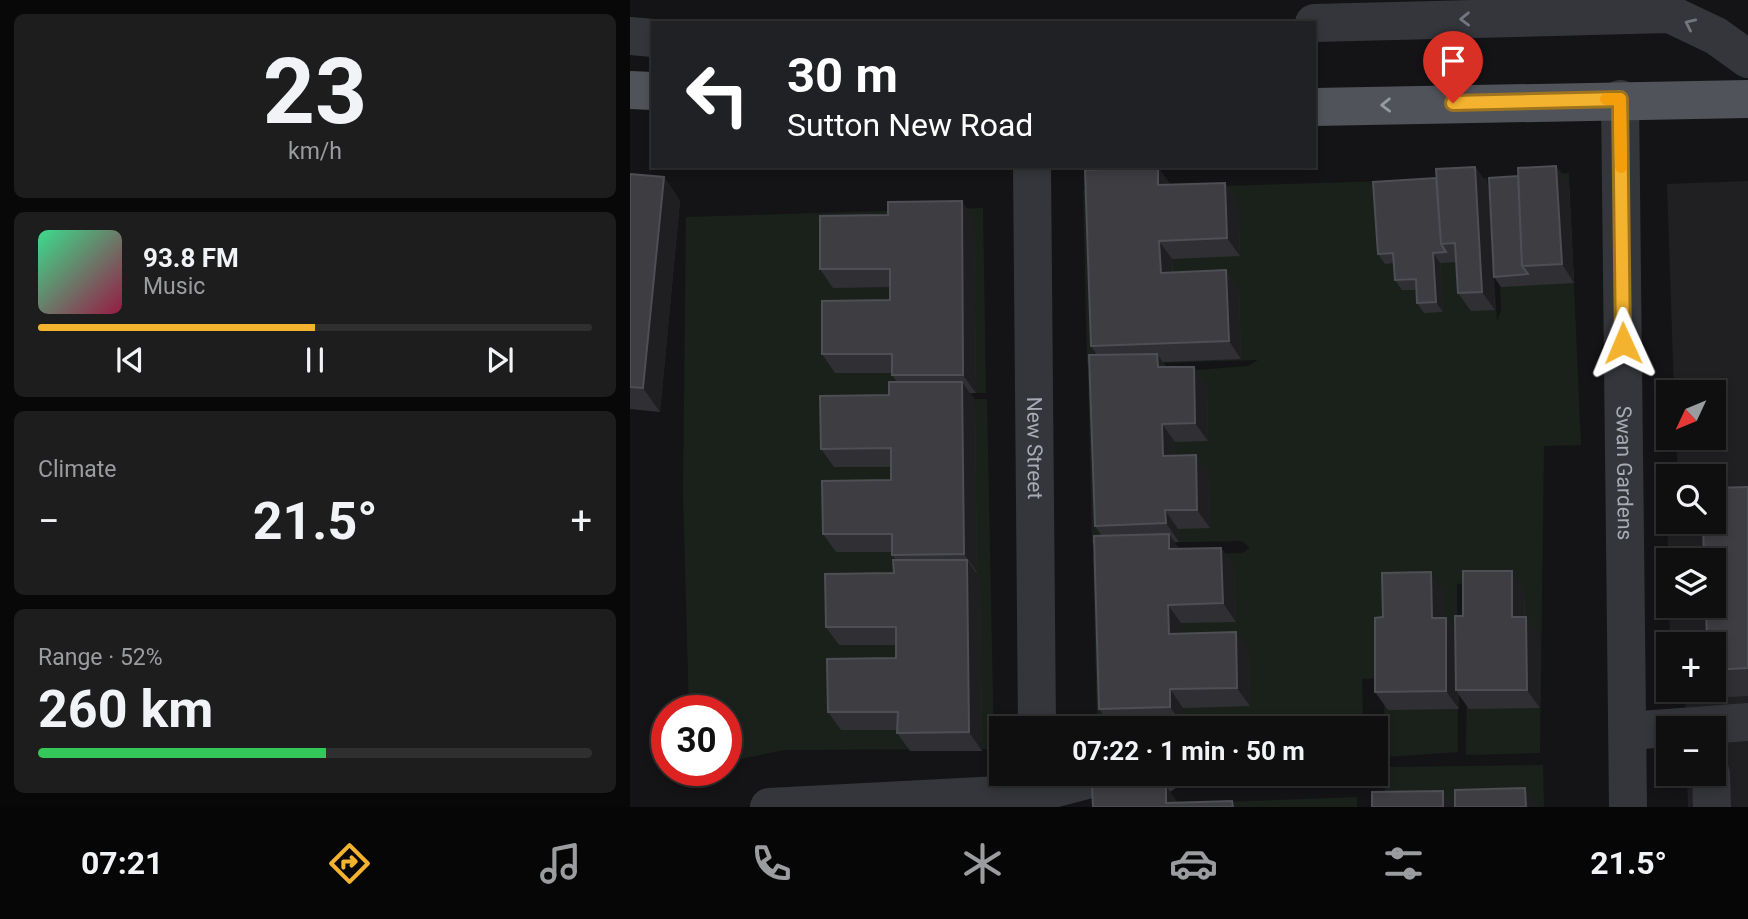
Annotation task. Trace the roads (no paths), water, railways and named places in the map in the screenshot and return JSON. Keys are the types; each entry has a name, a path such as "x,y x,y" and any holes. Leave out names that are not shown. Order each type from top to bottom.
{"main road":[{"path":"630,90 651,91"},
{"path":"1316,107 1620,99 1748,99"}],"street":[{"path":"1316,23 1670,14 1716,36 1748,59"},
{"path":"630,36 651,38"},
{"name":"Swan Gardens","path":"1620,99 1628,807"},
{"name":"New Street","path":"1032,168 1037,716"},
{"path":"1726,724 1748,722"},
{"path":"1628,731 1656,729"},
{"path":"769,807 1037,791 1059,786"},
{"path":"1711,786 1712,807"}]}
